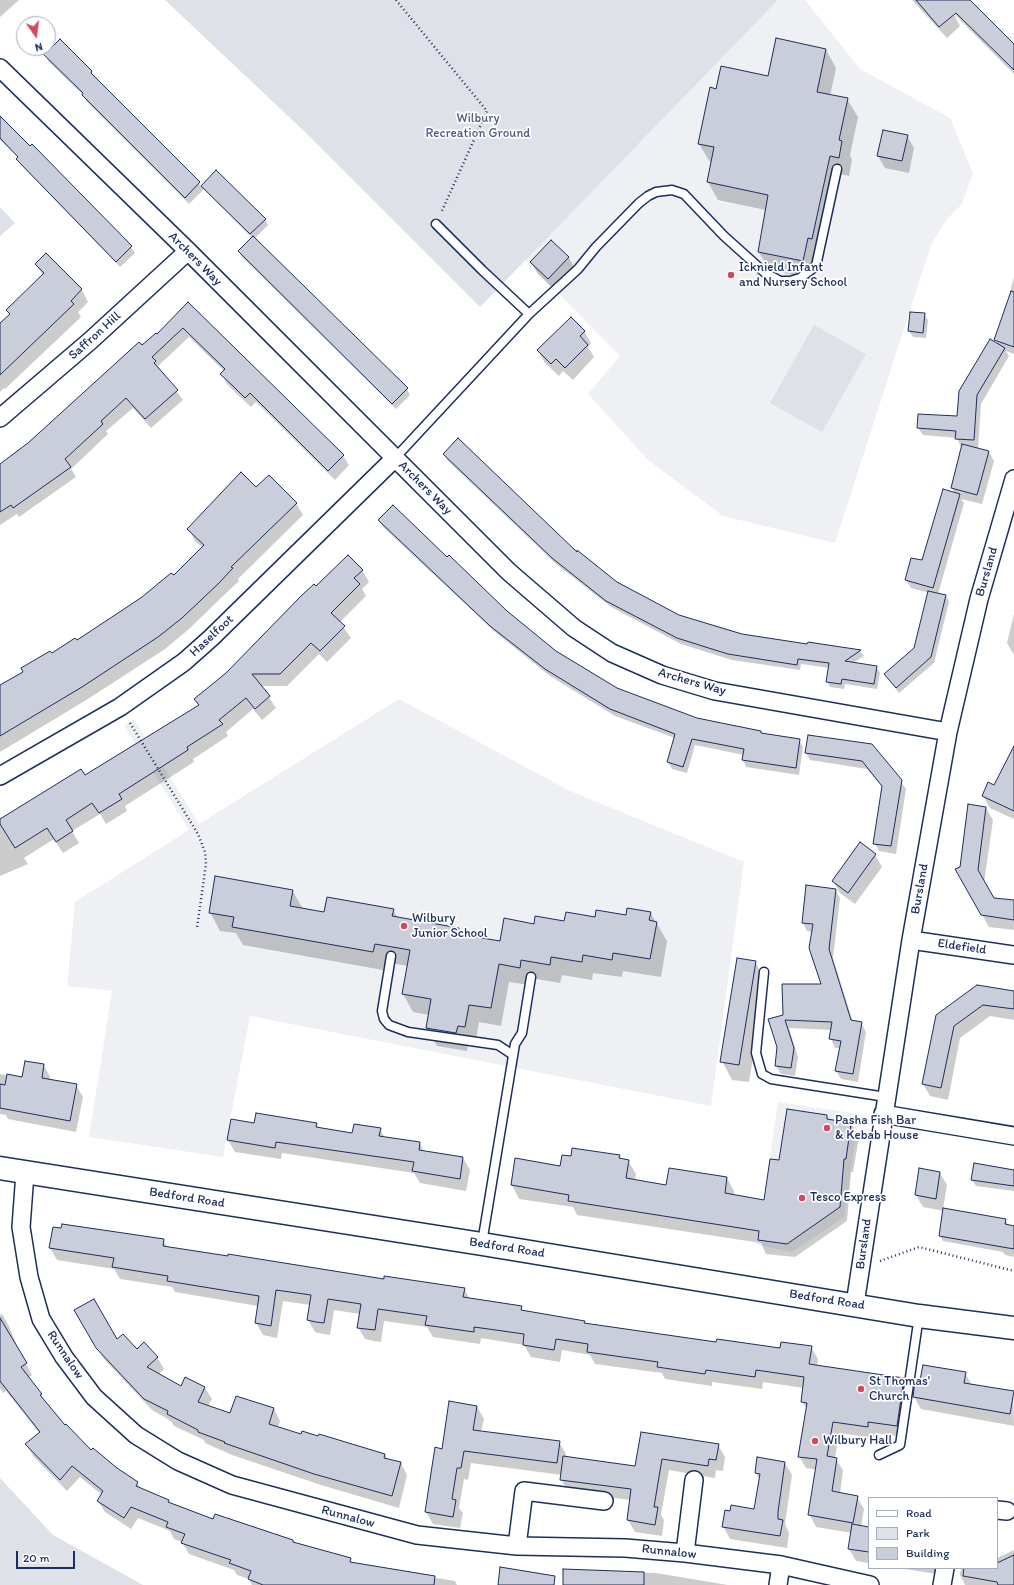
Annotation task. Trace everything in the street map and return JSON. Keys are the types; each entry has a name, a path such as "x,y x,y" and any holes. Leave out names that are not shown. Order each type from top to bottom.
{"street":[{"name":"Archers Way","path":"1,72 188,252 509,572 574,628 612,653 662,675 715,690 948,732"},
{"name":"Saffron Hill","path":"0,418 90,341 188,252"},
{"name":"Haselfoot","path":"0,776 120,707 162,679 211,638 395,458"},
{"name":"Bursland","path":"856,1304 883,1114 911,940 948,732 979,599 1014,479"},
{"name":"Eldefield","path":"911,940 1014,955"},
{"path":"883,1114 1014,1136"},
{"name":"Bedford Road","path":"0,1168 856,1304 919,1316 1014,1328"},
{"name":"Runnalow","path":"25,1173 21,1227 29,1277 41,1319 64,1357 94,1397 136,1435 178,1461 232,1485 418,1535 517,1546 625,1548 685,1553 781,1565 870,1585"},
{"path":"685,1553 694,1480"},
{"path":"517,1546 524,1491 604,1501"},
{"path":"778,1585 781,1565"},
{"path":"942,1585 945,1569"}],"lane":[{"path":"395,458 529,314 578,269 596,247 639,203 652,194 672,190 684,194 724,236 770,277 780,281 790,281 800,278 816,266 837,169"},
{"path":"436,224 529,314"},
{"path":"391,956 382,1011 384,1019 389,1026 408,1032 498,1045 513,1055"},
{"path":"764,972 756,1053 762,1074 771,1079 886,1097"},
{"path":"482,1244 515,1044 522,1033 531,977"},
{"path":"879,1455 900,1445 919,1316"}],"path":[{"path":"396,0 487,111 436,224"},
{"path":"120,707 198,834 205,852 206,864 197,928"},
{"path":"876,1263 918,1246 1014,1271"}],"shaded area":[{"name":"Icknield Infant and Nursery School","path":"778,0 805,0 860,69 950,118 973,173 962,204 947,219 931,245 835,543 723,516 648,460 588,394 620,356 525,260"},
{"name":"Wilbury Junior School","path":"399,699 570,791 744,862 711,1106 250,1016 223,1157 89,1137 112,991 67,986 75,902 189,830 124,726 134,719 199,824"},
{"path":"778,1102 859,1114 844,1217 792,1252 757,1245"}],"green space":[{"name":"Wilbury Recreation Ground","path":"165,0 778,0 480,307 305,132"},
{"path":"0,207 15,223 0,236"},
{"path":"814,325 866,354 822,432 770,403"},
{"path":"0,1478 53,1535 143,1585 0,1585"}],"building":[{"path":"916,0 970,0 1014,44 1014,70 956,13 939,27"},
{"path":"776,38 826,49 817,92 848,98 839,140 842,141 839,158 830,156 812,239 808,238 803,261 758,252 768,195 707,182 714,147 698,144 710,87 716,89 721,66 768,76"},
{"path":"60,39 92,71 91,73 200,182 185,198 45,56 56,56 56,43"},
{"path":"0,116 30,146 32,144 132,246 116,262 16,159 18,157 0,138"},
{"path":"883,130 908,135 902,161 877,156"},
{"path":"216,170 266,219 250,234 201,186"},
{"path":"253,236 408,388 392,404 238,251"},
{"path":"551,240 569,257 548,279 530,262"},
{"path":"46,253 82,289 71,301 74,304 0,375 0,323 10,314 6,310 44,273 35,264"},
{"path":"1011,291 1014,292 1014,347 994,340"},
{"path":"188,302 344,455 328,471 250,393 245,398 220,374 225,369 183,328 152,357 156,361 154,363 178,390 145,419 126,398 101,421 103,424 65,459 71,467 13,508 11,505 0,512 0,464 28,443 139,342 142,345 156,333 157,334"},
{"path":"910,312 925,313 923,333 908,331"},
{"path":"571,317 585,331 580,336 588,345 565,368 556,359 551,364 537,350"},
{"path":"990,339 1005,348 977,395 974,440 955,439 956,431 917,428 918,414 957,416 959,391"},
{"path":"458,438 577,552 577,550 617,582 679,615 742,634 807,644 808,642 861,650 845,661 877,666 874,684 842,679 841,684 826,682 829,663 798,659 797,665 728,654 715,650 677,638 606,601 552,558 443,454"},
{"path":"962,444 989,451 977,495 951,488"},
{"path":"241,472 256,487 269,475 297,503 231,567 233,568 218,584 182,618 158,637 82,687 0,736 0,685 23,672 21,668 50,651 52,653 75,638 77,640 142,597 171,573 174,575 204,545 187,529"},
{"path":"943,489 960,494 933,588 905,580 911,558 922,560"},
{"path":"393,505 447,557 449,555 507,611 556,651 617,688 697,718 761,731 761,733 800,739 796,768 742,760 744,749 692,739 683,767 667,762 675,734 610,709 545,669 490,626 378,520"},
{"path":"348,555 363,570 354,578 360,584 331,613 345,626 320,651 311,643 280,674 252,674 270,696 255,709 246,698 219,720 223,724 187,747 188,750 119,794 122,799 99,813 92,803 66,820 73,831 56,842 47,828 15,848 0,824 0,819 81,769 85,775 199,705 194,699 226,673 301,596 314,584 316,586"},
{"path":"928,591 946,595 931,657 896,688 884,674 914,648"},
{"path":"808,735 872,744 902,780 891,846 873,844 882,786 862,761 805,753"},
{"path":"1014,746 1014,811 982,796 988,782 994,785"},
{"path":"968,804 986,807 978,870 994,898 1014,900 1014,920 981,915 955,869 960,867"},
{"path":"860,842 876,854 848,893 832,881"},
{"path":"215,876 293,890 290,906 324,912 327,897 394,909 392,916 459,928 458,934 500,941 504,918 534,924 535,916 564,921 566,912 595,917 596,910 626,915 627,908 651,912 649,920 657,922 650,959 613,953 612,960 583,955 582,962 551,957 550,965 521,960 520,968 499,964 491,1008 469,1005 465,1027 458,1026 456,1033 426,1028 431,999 402,994 410,950 375,944 373,952 232,927 234,917 209,913"},
{"path":"806,885 836,889 829,949 851,1020 862,1022 853,1074 835,1071 841,1041 829,1039 832,1022 785,1020 794,1048 791,1068 775,1066 777,1047 768,1019 783,1015 782,984 821,984 809,948 813,924 802,923"},
{"path":"737,958 756,961 739,1065 720,1062"},
{"path":"977,985 1014,991 1014,1009 983,1005 954,1026 941,1088 922,1084 936,1015"},
{"path":"25,1061 44,1064 42,1078 77,1084 70,1121 0,1108 0,1084 5,1085 7,1074 22,1077"},
{"path":"787,1109 827,1115 827,1119 851,1123 846,1159 844,1159 840,1207 787,1244 758,1240 759,1231 568,1201 569,1195 511,1185 515,1158 560,1166 562,1155 571,1156 572,1148 620,1155 619,1158 629,1160 626,1178 666,1185 669,1168 727,1177 725,1193 764,1200 770,1159 779,1160"},
{"path":"256,1113 317,1123 316,1127 352,1133 354,1124 381,1128 379,1136 420,1142 419,1150 463,1157 460,1179 412,1171 414,1162 276,1142 275,1148 227,1140 231,1119 254,1123"},
{"path":"974,1163 1014,1170 1014,1186 971,1180"},
{"path":"919,1168 940,1172 936,1199 915,1195"},
{"path":"943,1208 1006,1219 1005,1224 1014,1226 1014,1249 939,1236"},
{"path":"62,1224 164,1239 163,1246 228,1256 228,1254 384,1279 384,1276 465,1288 463,1297 522,1306 521,1310 585,1321 584,1323 716,1342 717,1339 780,1348 781,1342 812,1346 809,1364 904,1378 897,1426 868,1422 868,1427 833,1422 827,1456 837,1458 832,1491 858,1496 853,1523 808,1515 817,1459 798,1457 807,1403 801,1402 804,1377 756,1370 755,1377 706,1370 705,1374 657,1367 658,1362 587,1352 588,1344 556,1339 554,1350 523,1345 524,1334 474,1327 474,1332 425,1325 427,1316 378,1309 375,1330 357,1328 361,1304 328,1299 324,1323 316,1322 307,1320 311,1295 276,1290 271,1326 255,1323 259,1296 167,1281 168,1276 112,1267 114,1258 49,1248 53,1227 61,1228"},
{"path":"94,1299 117,1339 123,1334 137,1349 144,1342 158,1357 147,1367 181,1386 185,1377 205,1387 198,1402 230,1413 236,1396 274,1408 269,1424 301,1434 302,1431 318,1436 319,1434 385,1454 384,1458 401,1462 392,1496 314,1474 224,1443 225,1442 198,1432 198,1430 167,1414 168,1411 144,1399 96,1348 74,1310"},
{"path":"0,1318 27,1363 21,1367 42,1394 40,1395 65,1425 66,1424 91,1450 93,1448 117,1468 138,1482 136,1486 169,1500 168,1502 213,1519 215,1514 293,1540 293,1542 351,1558 350,1562 435,1576 434,1585 263,1585 248,1579 251,1571 229,1563 231,1560 181,1543 185,1534 166,1527 168,1522 131,1507 124,1518 97,1501 103,1491 72,1466 60,1480 25,1444 40,1432 0,1381"},
{"path":"923,1365 966,1372 964,1383 1014,1391 1010,1414 913,1397 915,1380 920,1380"},
{"path":"449,1401 477,1406 473,1430 560,1441 557,1463 464,1451 461,1468 457,1468 452,1499 456,1500 453,1517 425,1512 435,1447 442,1449"},
{"path":"641,1432 719,1444 716,1460 709,1459 708,1466 662,1459 654,1507 658,1507 655,1525 627,1520 631,1489 560,1480 563,1456 635,1466"},
{"path":"757,1457 785,1462 778,1512 778,1519 783,1520 780,1536 722,1527 725,1510 730,1511 731,1505 754,1509 760,1474 755,1473"},
{"path":"852,1524 868,1527 868,1552 848,1549"},
{"path":"1014,1555 1014,1585 998,1585 997,1582 963,1576 964,1569 998,1569 998,1563"},
{"path":"500,1567 555,1576 554,1585 498,1585"},
{"path":"563,1569 644,1572 644,1585 563,1585"}],"place":[{"name":"Icknield Infant and Nursery School","path":"731,275"},
{"name":"Wilbury Junior School","path":"404,926"},
{"name":"Pasha Fish Bar & Kebab House","path":"827,1128"},
{"name":"Tesco Express","path":"802,1198"},
{"name":"St Thomas' Church","path":"861,1389"},
{"name":"Wilbury Hall","path":"815,1441"}]}
